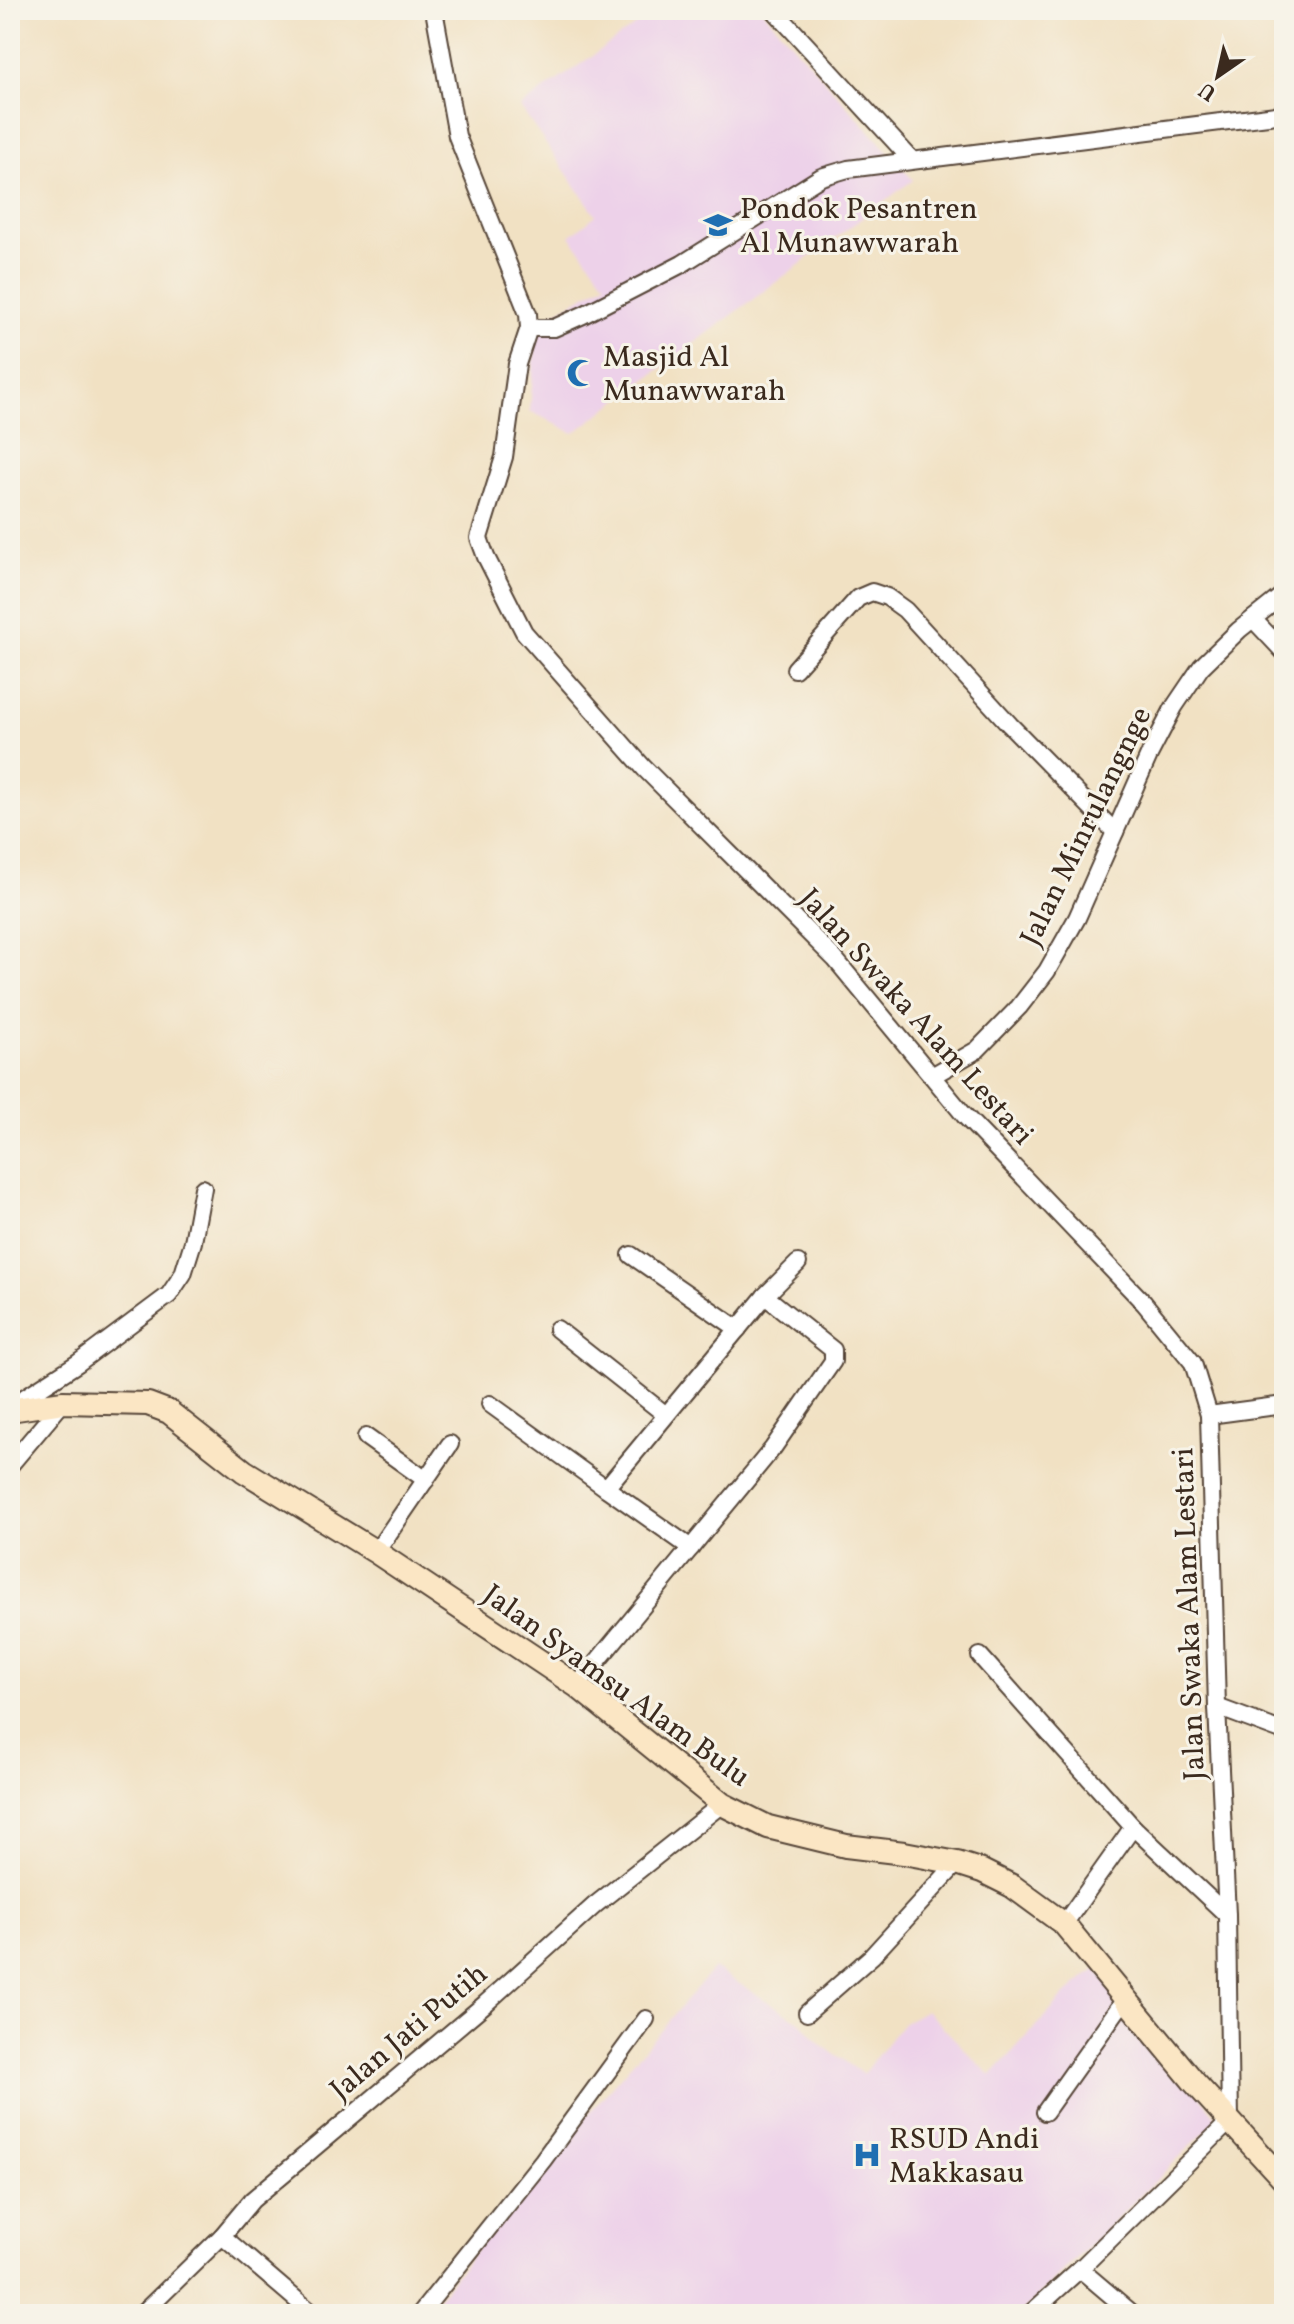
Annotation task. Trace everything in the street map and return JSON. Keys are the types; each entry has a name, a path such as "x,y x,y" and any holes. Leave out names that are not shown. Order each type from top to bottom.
{"street":[{"path":"434,10 457,136 528,314 529,328 554,328 682,264 821,177 848,169 1284,114"},
{"path":"774,10 911,159"},
{"name":"Jalan Swaka Alam Lestari","path":"529,328 517,364 504,457 479,538 524,632 644,768 835,959 964,1115 1144,1303 1193,1363 1209,1415 1217,1707 1227,1915 1230,2121"},
{"path":"795,669 858,598 872,592 887,597 905,610 1010,725 1115,832"},
{"name":"Jalan Minrulangnge","path":"932,1076 977,1050 1029,995 1047,971 1077,918 1150,753 1174,707 1201,667 1284,594"},
{"path":"1253,619 1284,652"},
{"path":"10,1408 78,1363 169,1295 183,1274 193,1242 203,1188"},
{"path":"631,1255 738,1329"},
{"path":"606,1488 765,1296 798,1263"},
{"path":"577,1686 773,1448 833,1361 833,1350 765,1296"},
{"path":"557,1329 666,1415"},
{"path":"10,1465 63,1402"},
{"name":"Jalan Syamsu Alam Bulu","path":"10,1408 63,1402 148,1404 169,1412 244,1471 376,1552 577,1686 722,1804 768,1827 846,1846 957,1863 998,1878 1064,1924 1194,2082 1284,2180"},
{"path":"490,1404 691,1548"},
{"path":"1209,1415 1284,1405"},
{"path":"366,1437 426,1480"},
{"path":"376,1552 450,1444"},
{"path":"980,1656 1133,1827 1227,1915"},
{"path":"1217,1707 1284,1732"},
{"name":"Jalan Jati Putih","path":"142,2314 222,2236 252,2200 485,2004 595,1905 722,1804"},
{"path":"1064,1924 1133,1827"},
{"path":"807,2013 872,1956 957,1863"},
{"path":"1045,2112 1125,1999"},
{"path":"420,2314 543,2160 646,2019"},
{"path":"1030,2314 1230,2121"},
{"path":"222,2236 313,2314"},
{"path":"1080,2269 1133,2314"}],"shaded area":[{"name":"Pondok Pesantren Al Munawwarah","path":"657,10 762,10 913,180 574,433 530,411 537,323 606,283 570,236 596,215 520,107"},
{"name":"RSUD Andi Makkasau","path":"714,1968 801,2022 820,2044 863,2074 903,2023 926,2010 991,2076 1067,1993 1096,1969 1218,2119 1020,2314 425,2314 522,2191"}],"place":[{"name":"Pondok Pesantren Al Munawwarah","path":"718,225"},
{"name":"Masjid Al Munawwarah","path":"581,373"},
{"name":"RSUD Andi Makkasau","path":"867,2155"}]}
